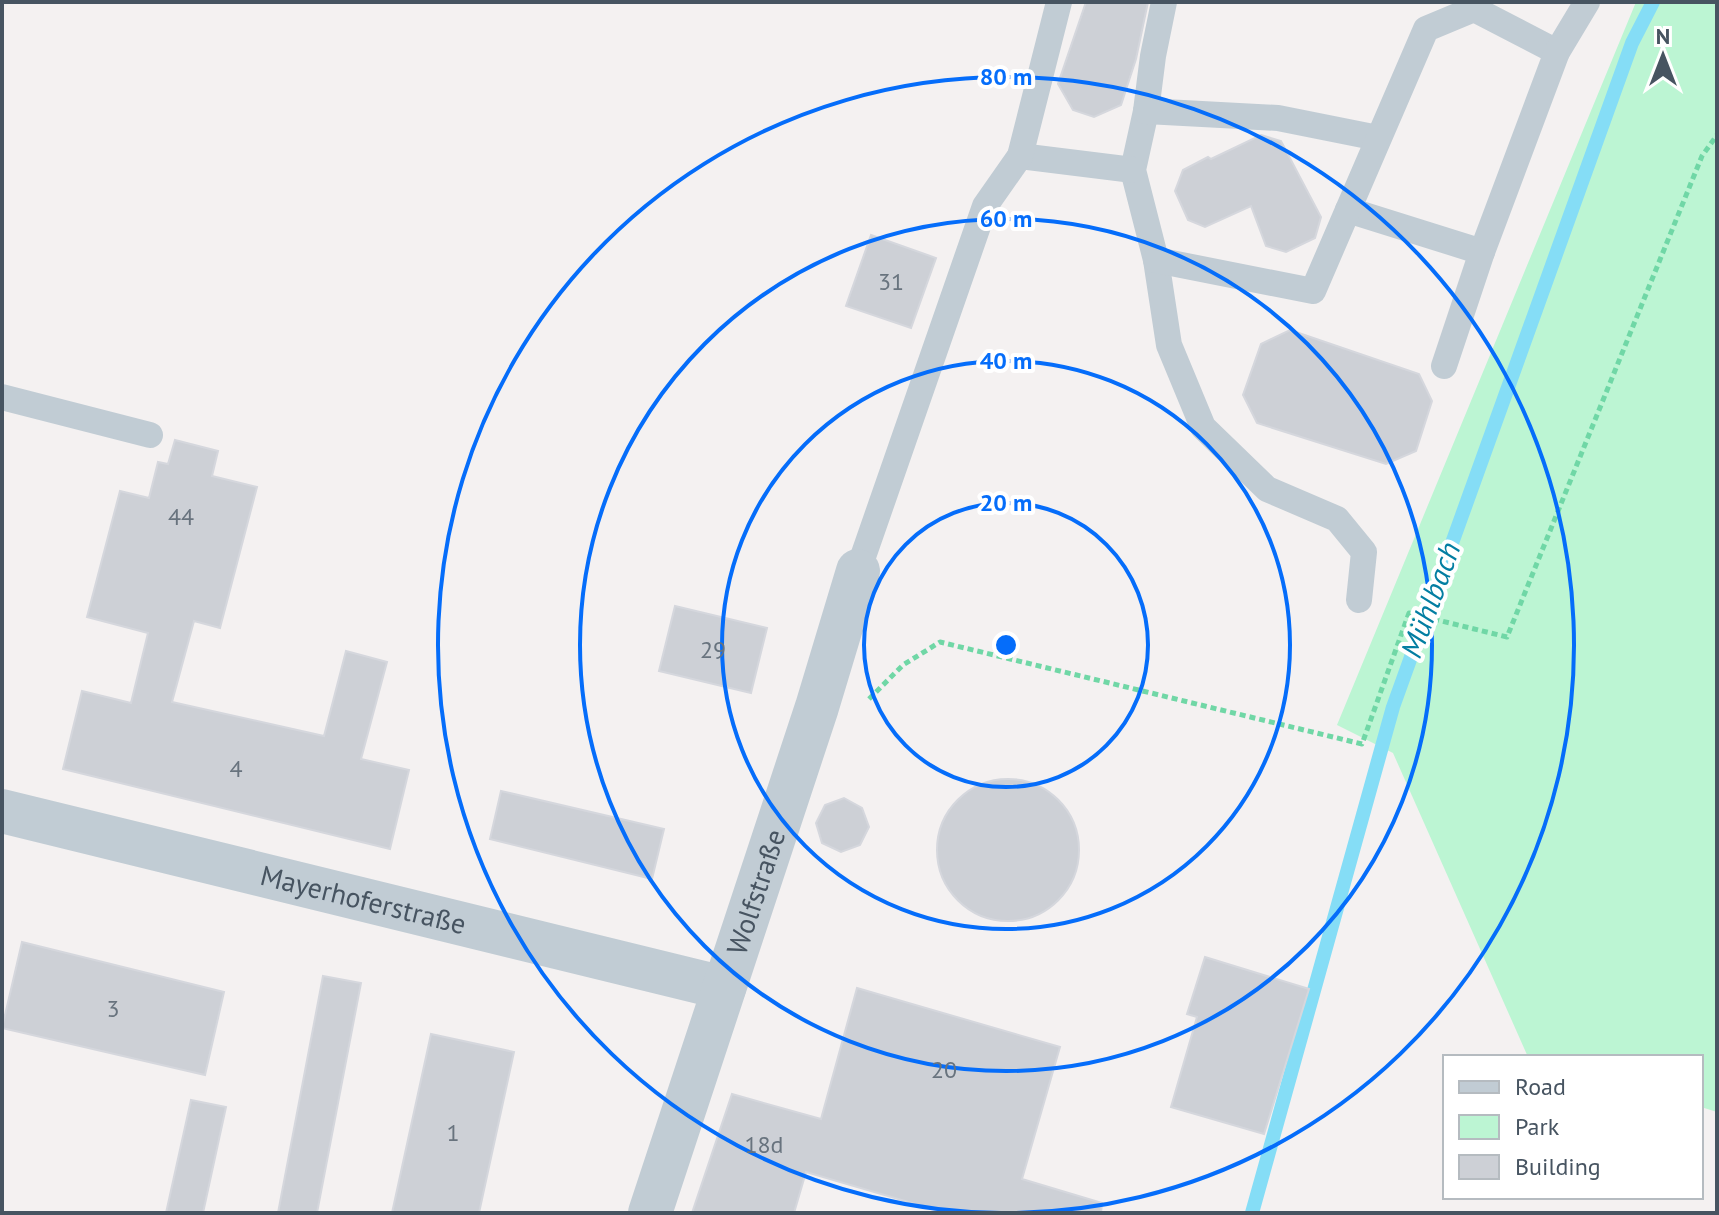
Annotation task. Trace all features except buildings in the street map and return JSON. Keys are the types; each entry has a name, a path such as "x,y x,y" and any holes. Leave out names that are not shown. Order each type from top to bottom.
{"street":[{"name":"Wolfstraße","path":"650,1213 817,707 858,571"},
{"name":"Mayerhoferstraße","path":"2,811 724,988"}],"lane":[{"path":"858,571 985,206 1020,156 1059,2"},
{"path":"1164,2 1133,170 1156,260 1169,345 1203,427 1267,489 1337,519 1364,552 1359,600"},
{"path":"1444,366 1482,252 1557,52 1587,2"},
{"path":"1156,260 1313,291 1426,29 1474,9 1557,52"},
{"path":"1146,111 1278,118 1378,138"},
{"path":"1020,156 1133,170"},
{"path":"1348,210 1482,252"},
{"path":"2,397 150,435"}],"path":[{"path":"817,707 851,717 903,665 940,642 1362,744 1409,613 1507,637 1702,156 1717,135"}],"green space":[{"path":"1636,2 1717,2 1717,1112 1703,1108 1703,1055 1527,1055 1393,753 1337,725"}],"waterway":[{"name":"Mühlbach","path":"1252,1213 1393,707 1632,43 1653,2"}]}
